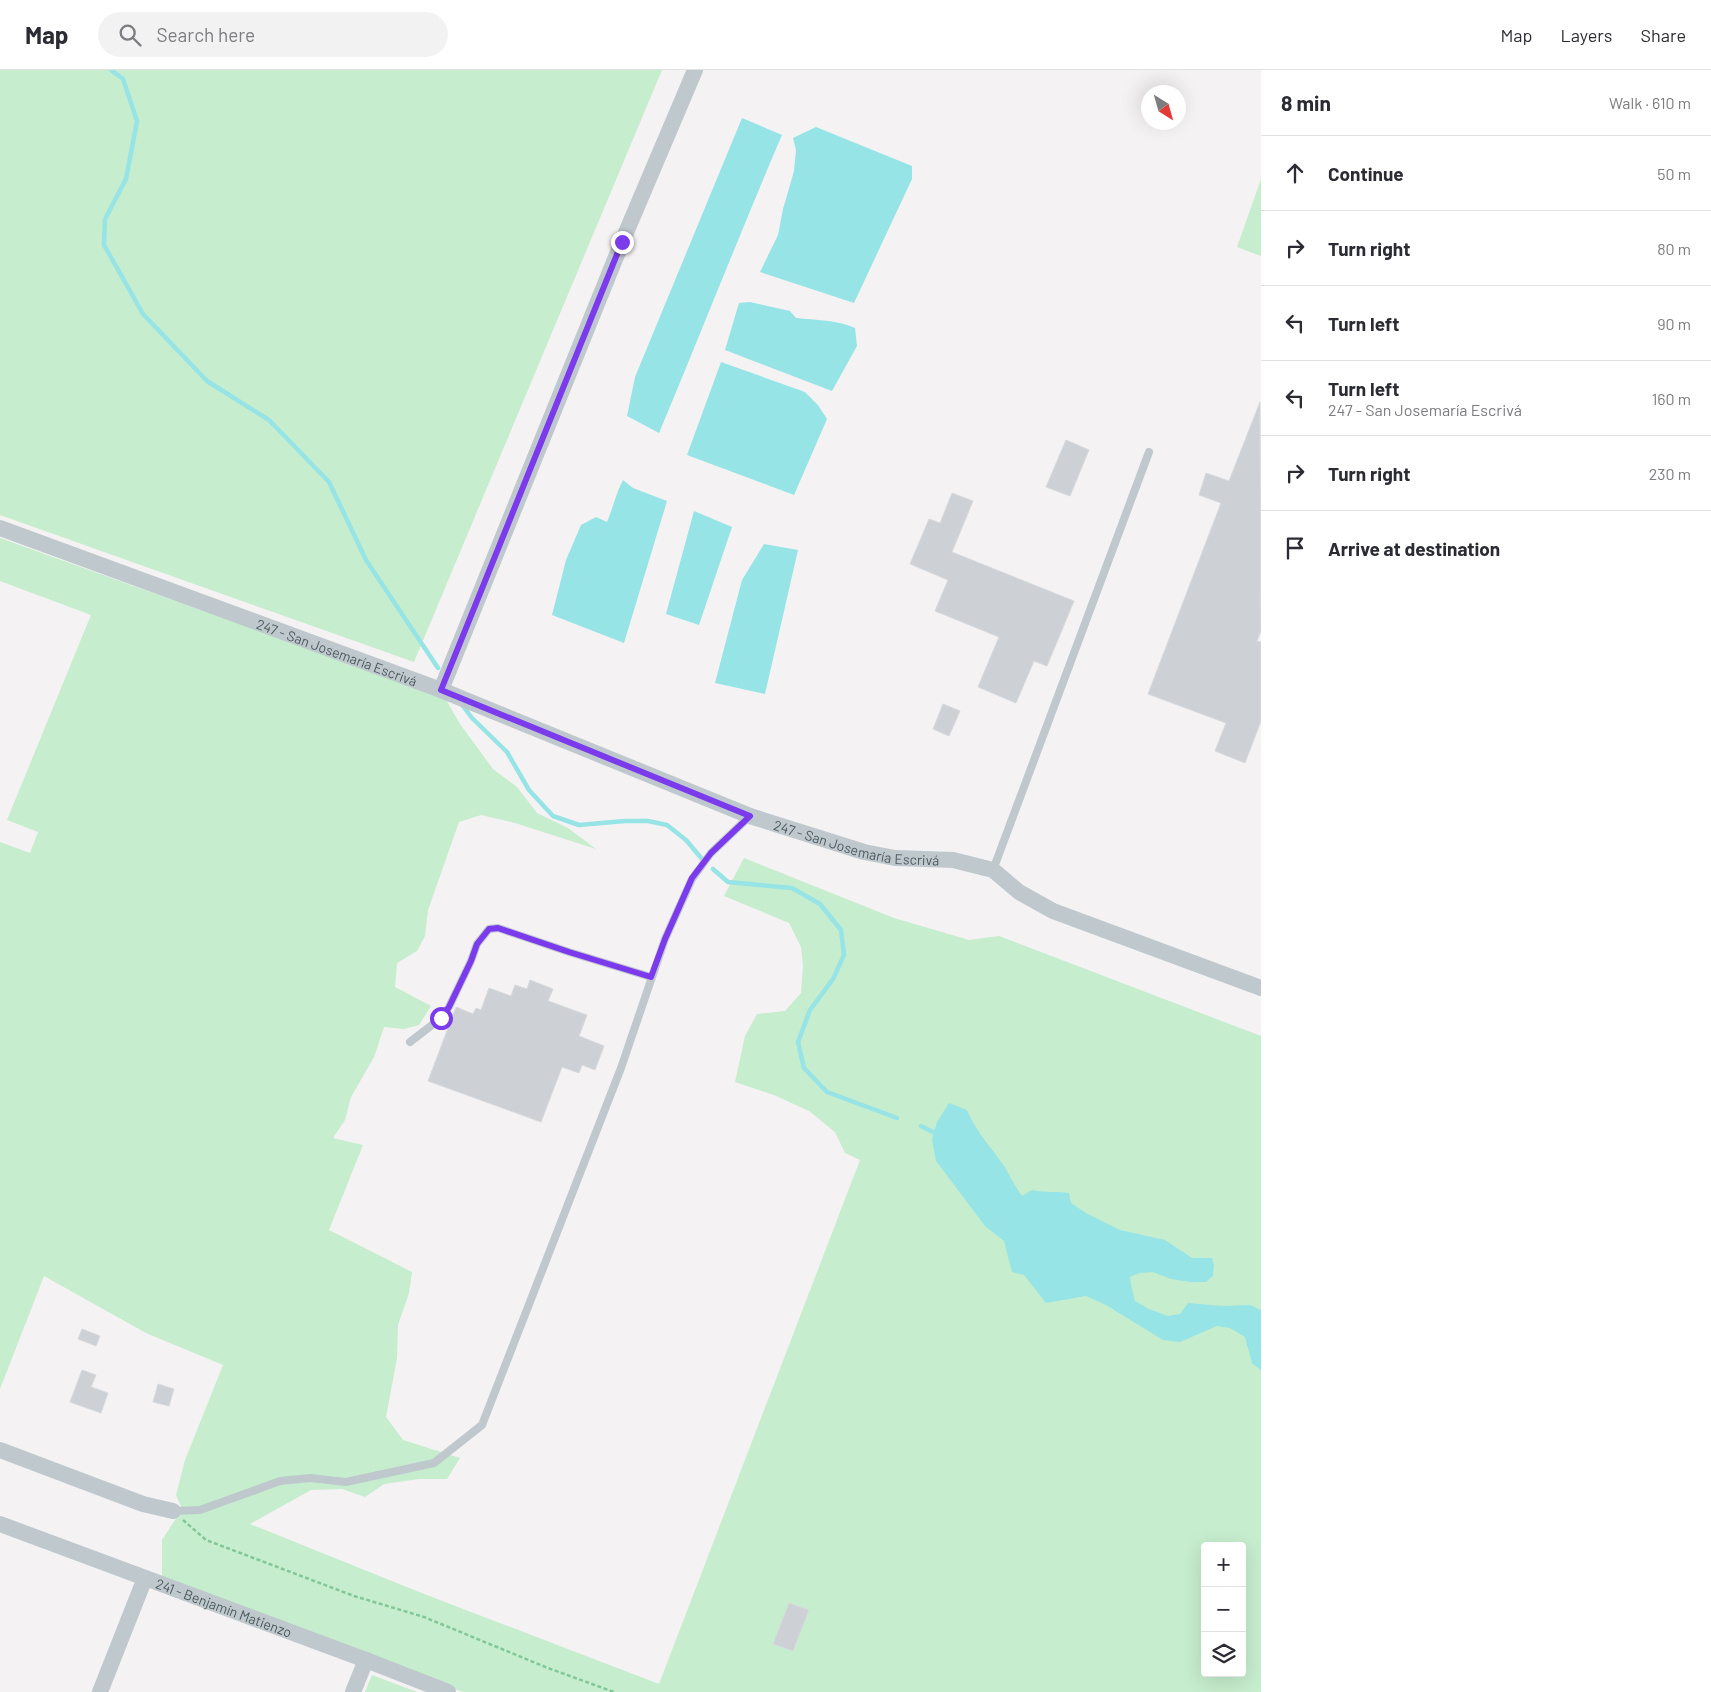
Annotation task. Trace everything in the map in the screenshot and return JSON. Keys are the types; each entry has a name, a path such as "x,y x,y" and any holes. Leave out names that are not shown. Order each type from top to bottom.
{"street":[{"path":"441,690 622,242 694,70"},
{"name":"247 - San Josemaría Escrivá","path":"0,528 441,690 750,816 864,852 895,858 953,860 993,870 1019,892 1053,911 1261,988"},
{"path":"0,1450 144,1504 173,1511"},
{"name":"241 - Benjamín Matienzo","path":"0,1524 448,1692"},
{"path":"100,1692 145,1578"},
{"path":"353,1692 366,1660"}],"lane":[{"path":"993,870 1150,452"},
{"path":"173,1511 200,1510 280,1481 310,1478 346,1482 434,1463 482,1426 621,1068 665,939 692,878 711,853 750,816"},
{"path":"410,1042 441,1018 449,1007 477,944 489,929 498,928 651,977"}],"path":[{"path":"173,1511 206,1540 354,1596 424,1617 548,1668 614,1692"}],"green space":[{"path":"0,70 662,70 414,662 0,515"},
{"path":"1261,179 1261,256 1237,247"},
{"path":"0,538 445,698 460,724 493,769 517,787 537,813 568,828 596,849 515,823 481,815 459,822 428,910 425,936 417,951 397,963 395,987 431,1006 419,1025 404,1029 384,1027 374,1057 351,1097 345,1120 333,1138 363,1145 329,1230 412,1272 409,1293 398,1325 397,1358 386,1417 403,1440 460,1458 447,1479 419,1479 384,1484 365,1497 342,1489 311,1490 250,1524 419,1592 659,1684 860,1160 845,1153 835,1132 809,1111 774,1095 735,1082 745,1036 757,1014 785,1011 801,993 803,966 801,947 789,923 724,896 744,858 894,918 969,940 999,936 1261,1036 1261,1692 463,1692 162,1578 162,1540 182,1509 176,1495 185,1460 223,1365 146,1333 44,1276 0,1389 0,842 30,853 38,832 7,820 91,615 0,581"},
{"path":"372,1675 417,1692 365,1692"}],"water":[{"path":"742,118 782,135 659,433 627,416 635,377"},
{"path":"816,127 912,166 912,179 854,303 760,272 778,235 794,171 796,150 793,138"},
{"path":"750,302 790,311 796,318 834,322 855,328 857,346 832,391 725,350 739,303"},
{"path":"721,362 805,392 818,405 827,419 794,495 687,455"},
{"path":"623,480 633,488 667,501 624,643 552,615 566,560 581,525 596,517 607,522"},
{"path":"694,511 732,527 699,625 666,614"},
{"path":"764,544 798,550 765,694 715,683 742,580"},
{"path":"949,1103 967,1110 979,1132 1004,1166 1022,1196 1032,1190 1069,1193 1071,1203 1086,1213 1120,1230 1165,1240 1192,1258 1212,1258 1214,1265 1213,1276 1206,1282 1171,1279 1153,1272 1139,1273 1130,1277 1135,1301 1168,1316 1180,1314 1188,1303 1223,1306 1250,1305 1261,1310 1261,1370 1252,1363 1245,1337 1230,1328 1217,1326 1180,1342 1163,1340 1106,1305 1086,1296 1046,1303 1024,1275 1012,1272 1004,1241 985,1226 936,1161 932,1139 937,1122"}],"building":[{"path":"1260,402 1261,631 1257,641 1261,642 1261,721 1245,763 1215,751 1226,723 1148,694 1221,503 1199,495 1206,473 1229,481"},
{"path":"1066,440 1089,450 1070,496 1046,487"},
{"path":"952,493 973,501 952,552 1074,601 1047,666 1034,661 1016,703 978,687 999,637 935,611 948,580 910,564 929,519 940,523"},
{"path":"943,704 960,711 949,736 933,729"},
{"path":"530,980 553,989 548,1001 587,1015 579,1036 604,1046 595,1070 582,1065 579,1073 562,1067 541,1122 428,1081 456,1007 473,1014 476,1008 481,1010 489,988 511,996 515,985 527,989"},
{"path":"82,1329 100,1336 96,1346 78,1339"},
{"path":"82,1370 96,1375 91,1387 108,1393 101,1413 70,1402"},
{"path":"158,1384 174,1389 169,1406 153,1402"},
{"path":"789,1603 809,1610 793,1651 773,1644"}],"waterway":[{"path":"111,70 123,79 137,121 126,179 105,219 104,245 143,314 207,381 269,420 329,482 366,560 438,668"},
{"path":"463,706 472,718 507,752 529,790 553,816 579,825 625,821 648,821 667,825 686,840 702,859"},
{"path":"713,869 728,882 792,888 820,904 841,930 844,955 833,979 810,1010 798,1042 804,1068 827,1092 897,1118"},
{"path":"921,1126 937,1134"}],"route":[{"path":"441,1018 449,1007 477,944 489,929 498,928 651,977 665,939 692,878 711,853 750,816 441,690 622,242"}]}
